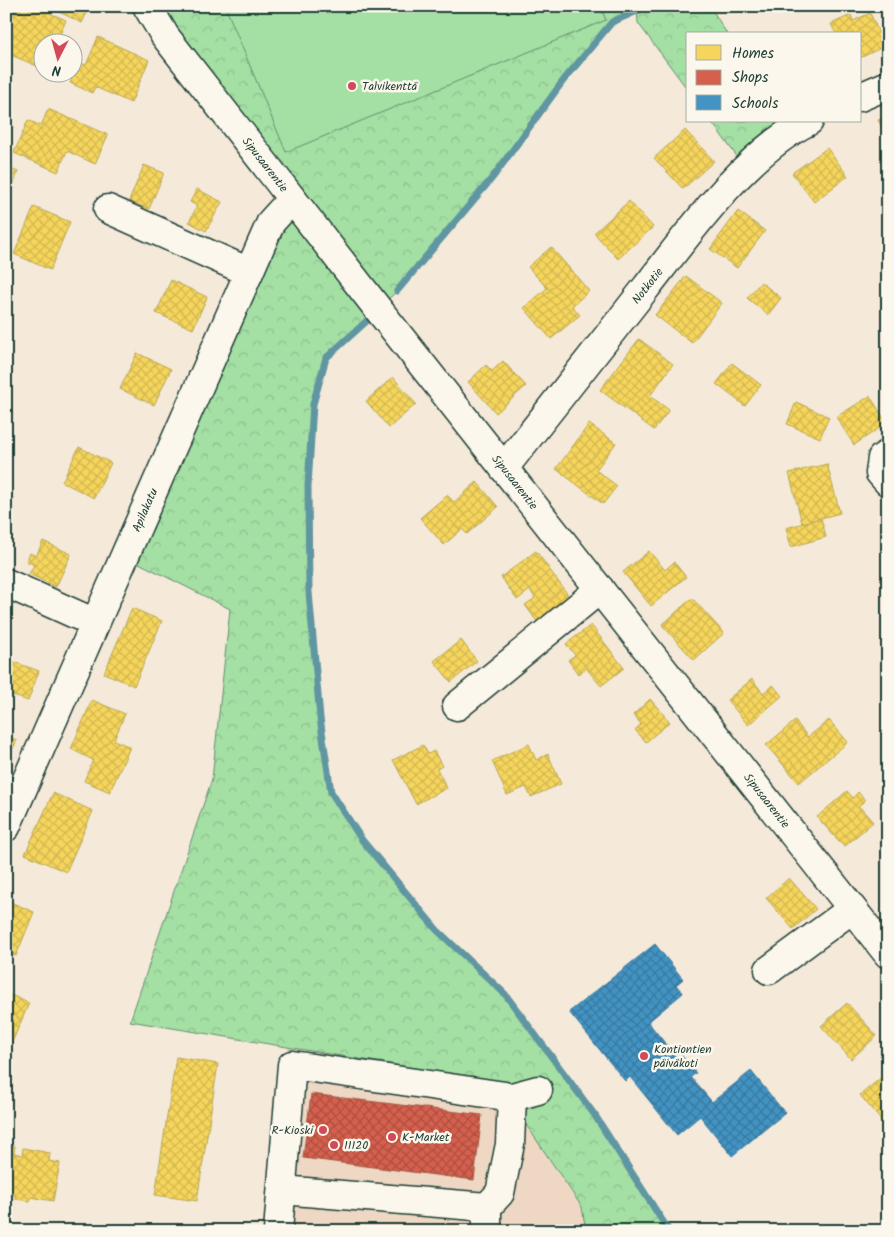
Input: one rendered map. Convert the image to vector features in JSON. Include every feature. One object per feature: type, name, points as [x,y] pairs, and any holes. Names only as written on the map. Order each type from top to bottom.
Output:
[{"type":"street","name":"Sipusaarentie","points":[[147,6],[165,36],[292,199],[888,954]]},
{"type":"street","points":[[862,96],[888,85]]},
{"type":"street","name":"Notkotie","points":[[504,468],[705,213],[746,169],[770,148],[807,122]]},
{"type":"street","name":"Apilakatu","points":[[6,827],[271,222],[292,199]]},
{"type":"street","points":[[108,209],[249,272]]},
{"type":"street","points":[[888,454],[882,458],[880,473],[888,482]]},
{"type":"street","points":[[6,583],[95,623]]},
{"type":"street","points":[[457,706],[600,589]]},
{"type":"street","points":[[769,970],[852,909]]},
{"type":"street","points":[[278,1231],[292,1065],[512,1097],[538,1090]]},
{"type":"street","points":[[282,1190],[487,1219],[500,1193],[510,1144],[512,1097]]},
{"type":"shaded area","points":[[288,1046],[500,1077],[582,1207],[584,1226],[509,1228],[490,1231],[262,1231],[266,1185]]},
{"type":"green space","points":[[147,6],[710,6],[726,32],[686,32],[686,87],[638,23],[637,11],[612,22],[563,81],[493,177],[397,291],[326,358],[313,404],[308,486],[309,592],[320,718],[331,792],[362,840],[437,930],[505,994],[594,1114],[669,1231],[509,1231],[509,1228],[585,1226],[582,1207],[525,1123],[512,1097],[492,1081],[130,1021],[212,779],[230,609],[125,556],[292,199]]},
{"type":"green space","name":"Talvikenttä","points":[[225,6],[600,6],[606,20],[286,152]]},
{"type":"green space","points":[[712,122],[782,122],[789,133],[746,169]]},
{"type":"building: Homes","points":[[17,6],[33,6],[66,20],[61,32],[32,32],[32,64],[6,53],[6,31]]},
{"type":"building: Homes","points":[[59,6],[90,6],[82,23],[57,11]]},
{"type":"building: Homes","points":[[870,13],[885,46],[862,57],[862,32],[835,32],[831,24],[851,15],[853,21]]},
{"type":"building: Homes","points":[[98,37],[149,60],[131,103],[95,87],[92,93],[70,83],[82,82],[82,63],[86,65]]},
{"type":"building: Homes","points":[[48,109],[108,135],[95,164],[67,151],[58,172],[14,153],[28,120],[41,126]]},
{"type":"building: Homes","points":[[888,116],[888,139],[878,120]]},
{"type":"building: Homes","points":[[685,130],[714,161],[683,189],[654,158]]},
{"type":"building: Homes","points":[[827,148],[848,176],[814,202],[792,173]]},
{"type":"building: Homes","points":[[144,165],[164,173],[149,209],[129,201]]},
{"type":"building: Homes","points":[[6,167],[18,172],[10,194],[6,193]]},
{"type":"building: Homes","points":[[197,189],[222,202],[206,231],[189,222],[197,206],[190,202]]},
{"type":"building: Homes","points":[[629,201],[653,227],[618,259],[594,233]]},
{"type":"building: Homes","points":[[34,207],[70,222],[50,270],[14,254]]},
{"type":"building: Homes","points":[[738,211],[765,231],[737,268],[710,249]]},
{"type":"building: Homes","points":[[551,247],[589,291],[572,306],[580,315],[551,339],[524,308],[547,288],[528,267]]},
{"type":"building: Homes","points":[[686,276],[722,303],[692,343],[655,315]]},
{"type":"building: Homes","points":[[171,280],[207,297],[193,329],[156,313]]},
{"type":"building: Homes","points":[[761,282],[781,298],[768,315],[747,298]]},
{"type":"building: Homes","points":[[639,339],[673,364],[650,396],[669,410],[654,430],[600,390]]},
{"type":"building: Homes","points":[[137,353],[171,369],[154,405],[120,389]]},
{"type":"building: Homes","points":[[503,361],[526,386],[496,413],[468,382],[486,365],[492,371]]},
{"type":"building: Homes","points":[[732,363],[761,385],[745,406],[716,384]]},
{"type":"building: Homes","points":[[393,377],[416,404],[389,428],[366,401]]},
{"type":"building: Homes","points":[[870,396],[887,423],[854,445],[836,417]]},
{"type":"building: Homes","points":[[796,402],[829,417],[820,438],[787,424]]},
{"type":"building: Homes","points":[[589,424],[616,443],[596,470],[617,486],[603,504],[556,469]]},
{"type":"building: Homes","points":[[79,447],[111,463],[94,498],[62,482]]},
{"type":"building: Homes","points":[[827,464],[840,513],[802,523],[789,473]]},
{"type":"building: Homes","points":[[477,482],[498,507],[467,534],[462,529],[444,545],[420,518],[447,495],[454,502]]},
{"type":"building: Homes","points":[[821,518],[826,537],[791,547],[786,528]]},
{"type":"building: Homes","points":[[43,541],[71,554],[56,587],[29,574],[34,565],[26,561],[30,553],[36,556]]},
{"type":"building: Homes","points":[[536,551],[571,599],[538,623],[525,605],[535,598],[530,590],[517,600],[501,577]]},
{"type":"building: Homes","points":[[649,551],[665,570],[674,562],[686,577],[651,606],[623,572]]},
{"type":"building: Homes","points":[[692,598],[724,633],[694,660],[662,625]]},
{"type":"building: Homes","points":[[132,608],[162,621],[134,686],[104,673]]},
{"type":"building: Homes","points":[[591,625],[624,668],[601,686],[586,668],[578,674],[568,660],[575,655],[566,644]]},
{"type":"building: Homes","points":[[461,640],[477,661],[451,682],[434,661]]},
{"type":"building: Homes","points":[[6,659],[39,671],[28,701],[6,693]]},
{"type":"building: Homes","points":[[752,679],[763,693],[773,685],[782,696],[748,725],[727,700]]},
{"type":"building: Homes","points":[[650,699],[670,722],[646,742],[635,730],[641,724],[633,715]]},
{"type":"building: Homes","points":[[92,700],[125,714],[114,740],[130,747],[110,792],[84,781],[93,760],[71,749]]},
{"type":"building: Homes","points":[[829,720],[848,742],[799,783],[766,745],[795,721],[808,737]]},
{"type":"building: Homes","points":[[6,736],[17,740],[6,764]]},
{"type":"building: Homes","points":[[529,744],[536,760],[548,754],[561,784],[531,797],[526,787],[507,795],[492,761]]},
{"type":"building: Homes","points":[[423,745],[428,754],[434,751],[442,766],[437,769],[447,788],[416,804],[393,760]]},
{"type":"building: Homes","points":[[847,791],[853,798],[858,792],[865,800],[859,806],[873,822],[844,847],[817,817]]},
{"type":"building: Homes","points":[[53,793],[93,811],[66,872],[25,854]]},
{"type":"building: Homes","points":[[789,878],[816,909],[793,929],[766,898]]},
{"type":"building: Homes","points":[[6,900],[34,912],[16,956],[6,952]]},
{"type":"building: Homes","points":[[6,993],[29,1003],[7,1054],[6,1053]]},
{"type":"building: Homes","points":[[847,1003],[877,1036],[851,1059],[821,1026]]},
{"type":"building: Homes","points":[[176,1057],[218,1064],[197,1201],[155,1195]]},
{"type":"building: Homes","points":[[888,1072],[888,1129],[860,1095]]},
{"type":"building: Homes","points":[[6,1145],[15,1146],[14,1153],[22,1155],[23,1148],[50,1153],[49,1161],[60,1163],[53,1201],[31,1197],[30,1201],[15,1199],[15,1195],[6,1193]]},
{"type":"building: Shops","name":"K-Market","points":[[311,1094],[482,1115],[474,1180],[303,1158]]},
{"type":"building: Schools","points":[[655,944],[683,979],[676,985],[683,993],[648,1022],[677,1058],[681,1055],[696,1073],[691,1077],[712,1102],[751,1071],[785,1113],[732,1156],[700,1116],[677,1135],[630,1077],[625,1081],[569,1012]]},
{"type":"waterway","points":[[397,291],[493,177],[563,81],[612,22],[637,11]]},
{"type":"waterway","points":[[369,319],[326,358],[313,404],[308,486],[309,592],[320,718],[331,792],[362,840],[437,930],[505,994],[594,1114],[669,1231]]},
{"type":"place","name":"Talvikenttä","points":[[352,86]]},
{"type":"place","name":"Kontiontien päiväkoti","points":[[644,1056]]},
{"type":"place","name":"R-Kioski","points":[[323,1130]]},
{"type":"place","name":"K-Market","points":[[392,1137]]},
{"type":"place","name":"11120","points":[[334,1145]]}]
